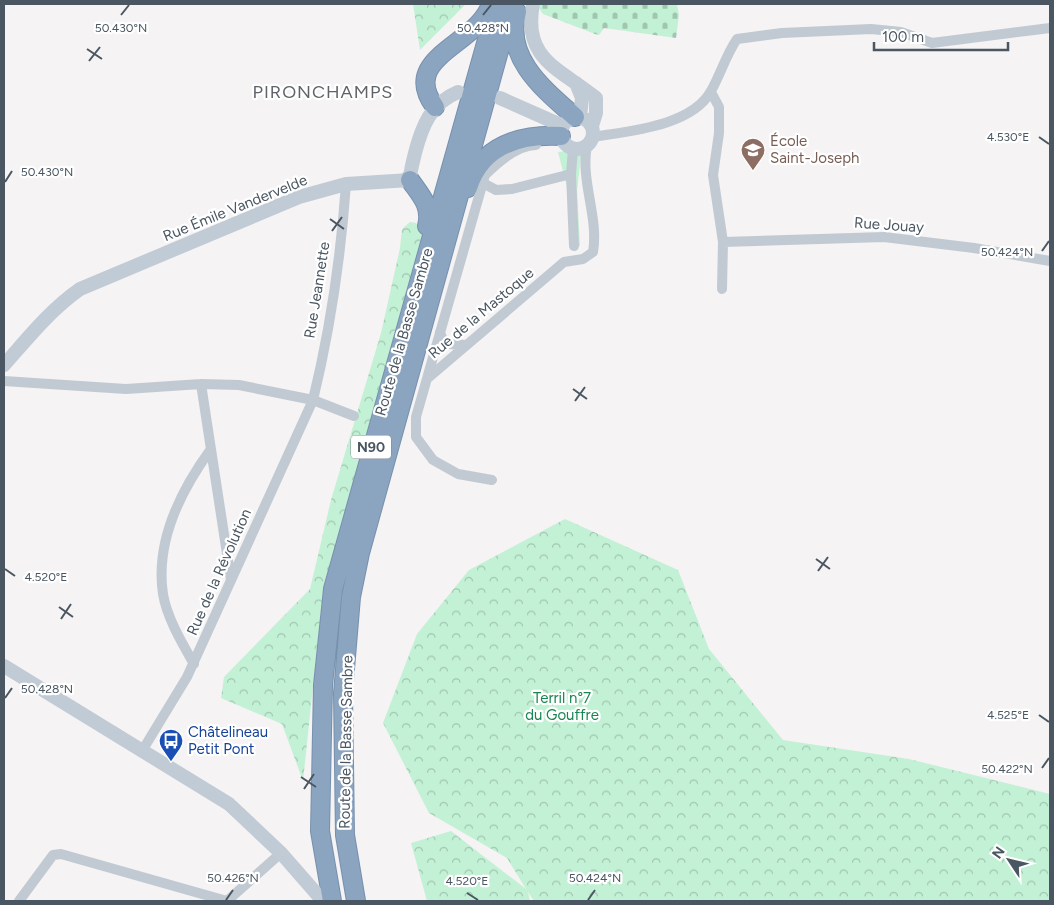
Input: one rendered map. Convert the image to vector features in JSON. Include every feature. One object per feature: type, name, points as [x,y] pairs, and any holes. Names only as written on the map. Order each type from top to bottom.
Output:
[{"type":"highway","points":[[436,108],[427,96],[424,79],[429,67],[472,31],[491,4]]},
{"type":"highway","name":"Route de la Basse Sambre","points":[[332,901],[320,831],[323,685],[333,589],[497,4]]},
{"type":"highway","name":"Route de la Basse Sambre","points":[[356,901],[345,835],[343,693],[351,597],[360,553],[512,4]]},
{"type":"highway","points":[[439,268],[448,253],[470,181],[484,161],[502,144],[519,138],[537,134],[569,132],[522,59],[516,36],[516,16],[520,4]]},
{"type":"highway","points":[[410,180],[428,204],[430,217],[410,292],[410,309]]},
{"type":"street","points":[[533,4],[531,25],[541,53],[551,67],[596,98],[596,113],[591,136],[578,150],[569,132]]},
{"type":"street","points":[[500,98],[569,132],[591,136],[617,134],[678,118],[699,106],[711,92],[726,54],[737,38],[782,33],[871,29],[901,32],[932,43],[1050,28]]},
{"type":"street","points":[[574,246],[569,132],[582,98],[575,83]]},
{"type":"street","points":[[410,180],[420,131],[427,118],[446,97],[458,92]]},
{"type":"street","points":[[711,92],[719,107],[719,133],[712,175],[723,242],[722,289]]},
{"type":"street","points":[[428,378],[485,175],[500,160],[529,145],[569,132]]},
{"type":"street","name":"Rue de la Mastoque","points":[[492,480],[458,474],[433,460],[416,437],[416,417],[428,378],[564,262],[583,259],[593,252],[596,236],[587,176],[591,136]]},
{"type":"street","points":[[483,183],[496,190],[512,189],[571,174]]},
{"type":"street","name":"Rue Émile Vandervelde","points":[[4,365],[62,301],[80,289],[299,197],[346,184],[410,180]]},
{"type":"street","name":"Rue Jeannette","points":[[313,400],[320,373],[335,278],[346,184]]},
{"type":"street","name":"Rue Jouay","points":[[723,242],[884,237],[974,248],[1050,261]]},
{"type":"street","points":[[440,332],[442,338],[448,344],[466,345]]},
{"type":"street","points":[[4,381],[126,389],[201,384],[239,385],[313,400],[354,416]]},
{"type":"street","points":[[201,384],[231,581]]},
{"type":"street","name":"Rue de la Révolution","points":[[142,751],[194,664],[313,400]]},
{"type":"street","points":[[194,664],[172,619],[163,594],[163,563],[173,514],[185,490],[211,448]]},
{"type":"street","points":[[4,666],[230,804],[281,853],[323,901]]},
{"type":"street","points":[[19,901],[52,855],[61,854],[227,901],[281,853]]},
{"type":"green space","points":[[413,4],[466,4],[420,50]]},
{"type":"green space","points":[[541,4],[677,4],[679,15],[676,38],[604,28],[599,35],[595,34],[543,14],[539,8]]},
{"type":"green space","points":[[582,149],[577,190],[580,246],[571,246],[568,191],[558,152]]},
{"type":"green space","points":[[410,222],[416,223],[422,234],[323,592],[303,781],[282,724],[221,698],[224,677],[310,589],[331,500],[381,333],[400,248],[402,229]]},
{"type":"green space","name":"Terril n°7 du Gouffre","points":[[565,519],[678,570],[709,649],[783,740],[909,759],[1050,794],[1050,901],[534,901],[528,892],[530,901],[427,901],[411,843],[451,831],[526,889],[507,858],[429,813],[383,723],[417,634],[469,570]]},
{"type":"place","name":"École Saint-Joseph","points":[[753,171]]},
{"type":"place","name":"Châtelineau Petit Pont","points":[[171,762]]},
{"type":"district","name":"PIRONCHAMPS","points":[[323,92]]}]
